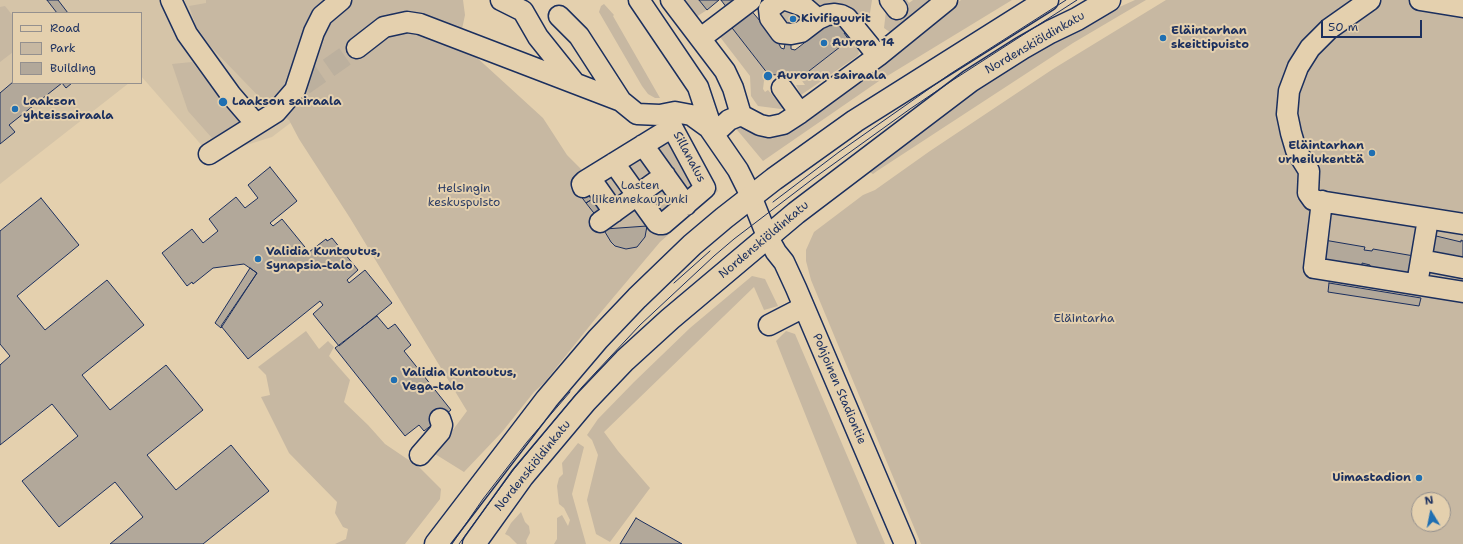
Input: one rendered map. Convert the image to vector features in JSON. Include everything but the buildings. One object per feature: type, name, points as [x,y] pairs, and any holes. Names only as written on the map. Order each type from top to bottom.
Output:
[{"type":"main road","points":[[436,544],[547,399],[598,340],[637,298],[671,265],[751,196],[855,121],[1047,0]]},
{"type":"main road","name":"Nordenskiöldinkatu","points":[[474,544],[522,477],[585,402],[625,360],[670,319],[767,236],[842,177],[970,81],[1022,48],[1109,0]]},
{"type":"street","points":[[172,0],[187,34],[231,95],[256,124]]},
{"type":"street","points":[[209,154],[276,112],[295,90],[314,32],[322,16],[341,0]]},
{"type":"street","points":[[501,0],[523,11],[538,38],[574,82]]},
{"type":"street","points":[[639,0],[698,87],[714,134]]},
{"type":"street","points":[[671,0],[725,72],[733,88],[741,115],[760,125],[769,127],[783,124],[800,113],[878,56],[946,0]]},
{"type":"street","points":[[700,38],[752,0]]},
{"type":"street","points":[[781,0],[768,9],[770,18],[781,34],[801,32],[827,15],[841,15],[847,18],[878,56]]},
{"type":"street","points":[[786,0],[803,6],[818,20]]},
{"type":"street","points":[[1370,0],[1329,29],[1310,48],[1298,68],[1289,91],[1287,114],[1296,150],[1309,171],[1308,193],[1313,200],[1463,224]]},
{"type":"street","points":[[1420,0],[1463,7]]},
{"type":"street","points":[[559,16],[579,36],[621,101]]},
{"type":"street","points":[[356,48],[384,27],[407,22],[420,24],[621,101],[638,114],[660,115],[675,112],[689,114],[714,134]]},
{"type":"street","points":[[782,88],[800,113]]},
{"type":"street","points":[[714,134],[729,120],[741,115]]},
{"type":"street","name":"Sillanalus","points":[[643,145],[672,127],[701,180]]},
{"type":"street","name":"Pohjoinen Stadiontie","points":[[714,134],[743,177],[767,236],[776,252],[784,262],[905,544]]},
{"type":"street","points":[[684,148],[665,176],[607,217],[586,182],[608,162],[643,145],[665,176],[686,205]]},
{"type":"street","points":[[608,162],[637,195],[657,223],[660,224],[663,224],[686,205],[701,180],[665,176]]},
{"type":"street","points":[[1322,201],[1314,268],[1463,292]]},
{"type":"street","points":[[1417,284],[1428,219]]},
{"type":"street","points":[[1421,260],[1463,268]]},
{"type":"street","points":[[769,325],[804,307]]},
{"type":"street","points":[[420,455],[440,432],[442,425],[440,419]]},
{"type":"shaded area","name":"Laakson sairaala","points":[[0,0],[220,0],[293,121],[272,137],[211,156],[142,77],[142,12],[12,12],[12,84],[128,84],[0,184]]},
{"type":"green space","name":"Helsingin keskuspuisto","points":[[206,0],[463,0],[465,15],[459,43],[462,44],[543,118],[567,155],[582,170],[660,123],[678,121],[718,191],[660,242],[544,383],[534,392],[502,432],[464,472],[435,454],[467,411],[350,218],[299,139],[289,120],[267,105],[211,47],[196,26],[189,6],[206,3]]},
{"type":"green space","points":[[681,0],[699,0],[707,10],[696,17]]},
{"type":"green space","points":[[803,0],[872,0],[870,13],[860,23]]},
{"type":"green space","points":[[889,0],[907,0],[909,3],[913,0],[939,0],[891,33],[884,28]]},
{"type":"green space","points":[[961,0],[1012,0],[879,81],[763,161],[733,125],[735,122],[758,133],[877,67]]},
{"type":"green space","points":[[1135,0],[1146,0],[1073,43],[873,174],[868,171],[978,85],[1084,23]]},
{"type":"green space","name":"Eläintarha","points":[[1166,0],[1463,0],[1463,544],[921,544],[811,280],[806,261],[806,250],[814,232],[863,195],[875,190],[930,151],[1053,69]]},
{"type":"green space","points":[[604,4],[614,15],[613,16],[660,98],[655,98],[648,94],[642,86],[599,12],[601,6]]},
{"type":"green space","points":[[5,6],[12,15],[12,53],[0,62],[0,7]]},
{"type":"green space","points":[[790,8],[805,19],[791,29],[780,18],[781,10]]},
{"type":"green space","points":[[729,24],[768,74],[764,81],[763,89],[765,92],[768,90],[783,108],[758,106],[751,96],[750,76],[717,33]]},
{"type":"green space","points":[[849,40],[854,46],[856,45],[859,54],[801,95],[796,85],[805,85],[800,78]]},
{"type":"green space","points":[[192,62],[239,122],[220,138],[212,138],[188,111],[172,64]]},
{"type":"green space","points":[[752,276],[765,279],[778,306],[764,310],[754,287],[604,432],[618,451],[650,488],[610,542],[596,534],[587,500],[598,455],[592,440],[587,435],[598,419],[690,328]]},
{"type":"green space","points":[[306,331],[319,349],[328,341],[334,347],[329,356],[350,380],[344,402],[385,444],[419,467],[441,489],[440,499],[405,544],[335,544],[346,539],[348,529],[343,527],[335,513],[337,502],[289,453],[261,397],[270,395],[266,375],[258,367]]},
{"type":"green space","points":[[786,331],[795,334],[885,544],[857,544],[776,341]]},
{"type":"green space","points":[[578,443],[584,447],[572,494],[586,544],[554,544],[557,539],[557,518],[562,515],[568,526],[570,520],[564,508],[559,504],[557,486],[559,478],[563,474],[562,463]]},
{"type":"green space","points":[[521,512],[525,522],[529,526],[530,533],[526,541],[527,544],[517,544],[505,534],[511,523]]},
{"type":"tunnel","points":[[304,85],[357,48]]},
{"type":"tram line","points":[[773,202],[839,152],[950,74],[1066,0]]},
{"type":"tram line","points":[[459,544],[514,469],[582,387],[640,325],[714,256],[814,178],[910,109],[1077,0]]},
{"type":"tram line","points":[[674,283],[710,251]]},
{"type":"tram line","points":[[452,544],[483,499],[527,442],[570,392]]},
{"type":"place","name":"Kivifiguurit","points":[[793,19]]},
{"type":"place","name":"Eläintarhan skeittipuisto","points":[[1163,38]]},
{"type":"place","name":"Aurora 14","points":[[824,43]]},
{"type":"place","name":"Auroran sairaala","points":[[768,76]]},
{"type":"place","name":"Laakson sairaala","points":[[223,102]]},
{"type":"place","name":"Laakson yhteissairaala","points":[[15,109]]},
{"type":"place","name":"Eläintarhan urheilukenttä","points":[[1372,153]]},
{"type":"place","name":"Validia Kuntoutus, Synapsia-talo","points":[[258,259]]},
{"type":"place","name":"Validia Kuntoutus, Vega-talo","points":[[394,380]]},
{"type":"place","name":"Uimastadion","points":[[1419,478]]},
{"type":"park label","name":"Lasten liikennekaupunki","points":[[640,193]]}]
